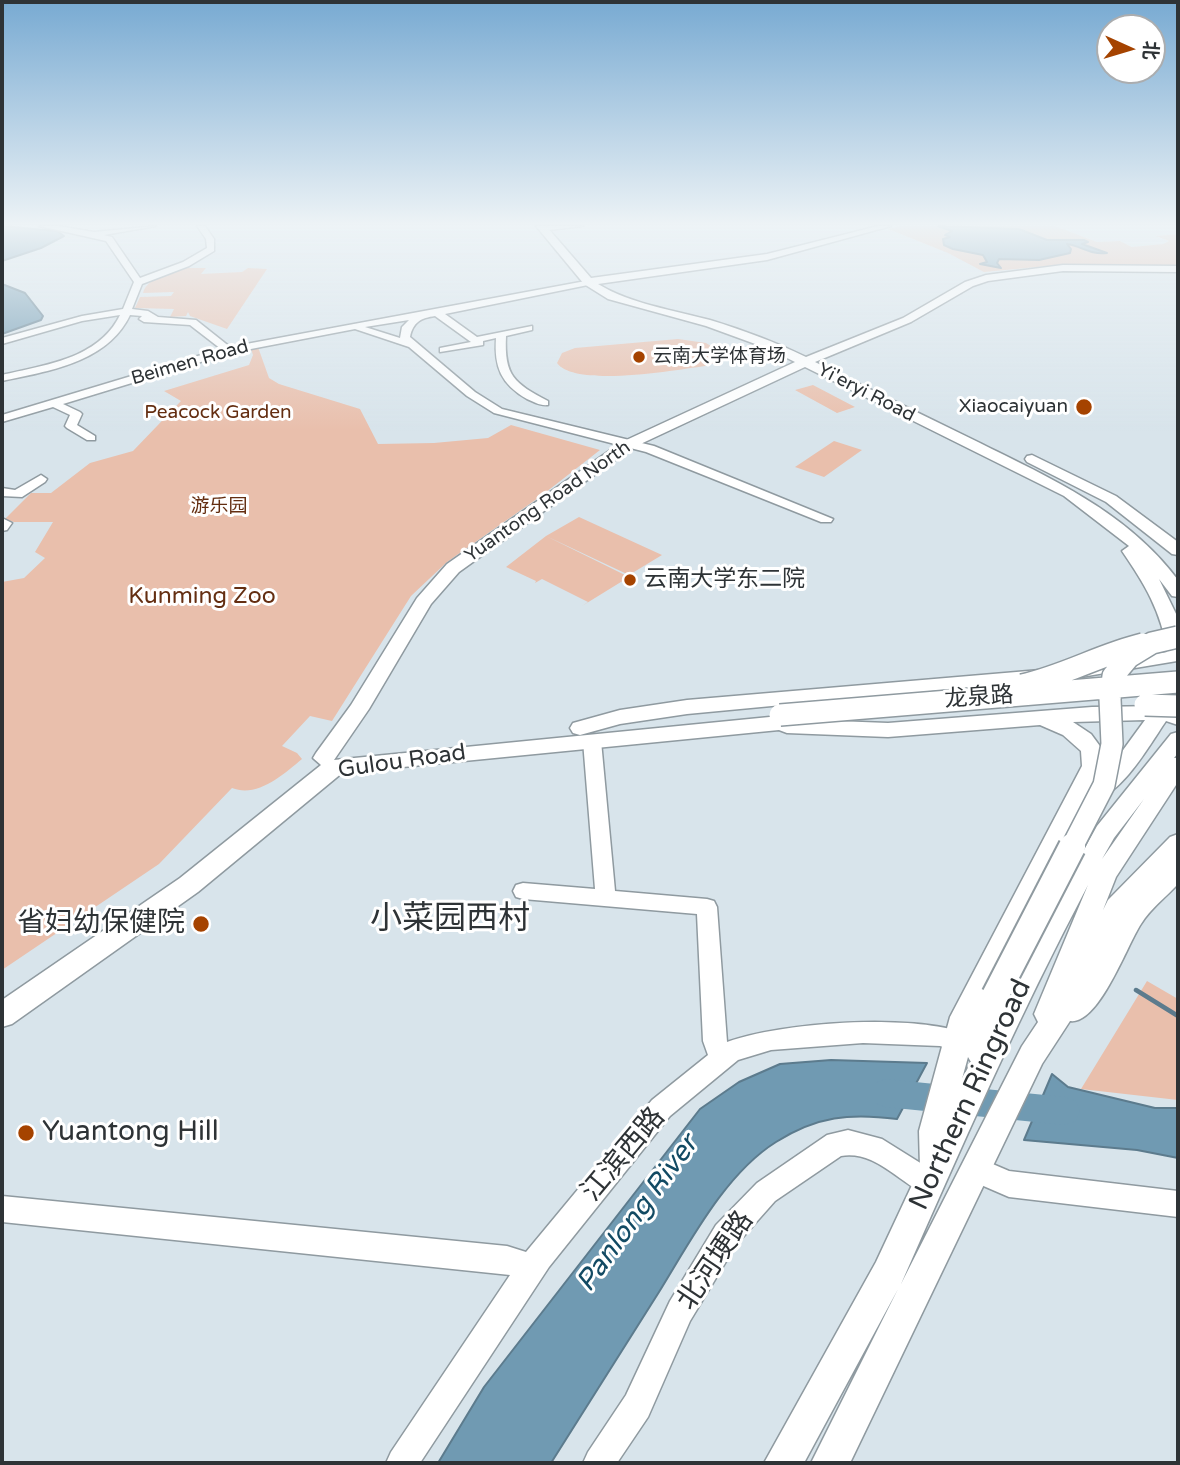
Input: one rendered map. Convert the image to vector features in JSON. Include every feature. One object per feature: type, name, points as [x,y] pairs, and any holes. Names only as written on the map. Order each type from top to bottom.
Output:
[{"type":"main road","name":"Yi'eryi Road","points":[[608,294],[612,298],[773,346],[978,438],[1105,507],[1137,530],[1178,573]]},
{"type":"main road","name":"Yuantong Road North","points":[[338,760],[350,722],[423,602],[453,568],[626,445],[809,360],[906,320],[951,294]]},
{"type":"main road","name":"Yi'eryi Road","points":[[809,360],[1039,478],[1100,513],[1131,537],[1158,564],[1178,592]]},
{"type":"main road","points":[[978,438],[1082,482],[1130,511],[1178,550]]},
{"type":"main road","points":[[993,456],[1101,525],[1139,561],[1166,611],[1176,650]]},
{"type":"main road","points":[[586,734],[706,713],[974,692],[1029,684],[1120,648],[1152,643],[1176,650]]},
{"type":"main road","points":[[973,1088],[995,996],[1104,785],[1112,744],[1110,699],[1113,676],[1129,657],[1152,643]]},
{"type":"main road","points":[[1171,713],[1150,696],[1155,671],[1176,650]]},
{"type":"main road","points":[[586,734],[620,717],[687,707],[973,684],[1096,669],[1176,650]]},
{"type":"main road","name":"龙泉路","points":[[780,715],[1178,682]]},
{"type":"main road","name":"龙泉路","points":[[840,720],[1178,689]]},
{"type":"main road","points":[[760,725],[840,720],[910,720],[1098,705],[1171,713]]},
{"type":"main road","points":[[760,725],[888,730],[1040,718],[1171,713]]},
{"type":"main road","points":[[1065,823],[1090,796],[1118,773],[1171,713]]},
{"type":"main road","name":"Gulou Road","points":[[2,1015],[189,885],[338,760],[385,760],[640,726],[780,715]]},
{"type":"main road","points":[[942,1136],[964,1017],[1089,777],[1094,752],[1084,737],[1074,730],[1040,718]]},
{"type":"main road","name":"Gulou Road","points":[[2,998],[180,878],[338,760],[586,734],[760,725]]},
{"type":"main road","name":"Northern Ringroad","points":[[783,1463],[888,1275],[932,1177],[942,1136],[973,1088],[1045,941],[1105,832],[1178,739]]},
{"type":"main road","name":"Northern Ringroad","points":[[830,1463],[1031,1055],[1105,874],[1178,765]]},
{"type":"main road","points":[[1031,1055],[1080,983],[1117,907],[1178,843]]},
{"type":"main road","points":[[1031,1055],[1094,988],[1133,915],[1178,869]]},
{"type":"street","points":[[2,379],[58,365],[100,348],[114,338],[134,294]]},
{"type":"street","name":"Beimen Road","points":[[2,419],[228,350],[527,294]]},
{"type":"street","points":[[436,313],[479,343],[444,350]]},
{"type":"street","points":[[419,316],[404,333],[410,344],[471,394],[498,411],[650,449],[826,519]]},
{"type":"street","points":[[2,341],[58,324],[125,318],[155,319],[193,322],[228,350]]},
{"type":"street","points":[[349,327],[410,344]]},
{"type":"street","points":[[475,340],[529,328]]},
{"type":"street","points":[[501,334],[499,359],[505,378],[513,387],[544,403]]},
{"type":"street","points":[[53,403],[76,414],[71,426],[91,438]]},
{"type":"street","points":[[2,492],[17,495],[41,479]]},
{"type":"street","points":[[586,734],[606,900]]},
{"type":"street","points":[[523,891],[606,900],[707,906],[715,1041],[721,1059]]},
{"type":"street","name":"江滨西路","points":[[402,1463],[532,1268],[661,1108],[731,1051],[771,1039],[863,1033],[940,1036],[957,1051]]},
{"type":"street","name":"北河埂路","points":[[599,1463],[638,1406],[680,1311],[726,1236],[766,1192],[836,1144],[850,1140],[866,1144],[932,1177]]},
{"type":"street","points":[[974,1169],[1009,1184],[1178,1204]]},
{"type":"street","points":[[2,1209],[507,1259],[532,1268]]},
{"type":"green space","points":[[250,294],[227,329],[190,316],[188,312],[186,316],[170,317],[174,309],[135,308],[140,297]]},
{"type":"green space","name":"云南大学体育场","points":[[678,339],[706,343],[719,351],[720,356],[714,363],[705,366],[604,376],[584,375],[567,370],[557,363],[562,353],[575,348]]},
{"type":"green space","name":"Kunming Zoo","points":[[258,347],[269,378],[279,384],[360,409],[378,444],[488,438],[511,425],[600,450],[541,496],[447,562],[411,596],[332,721],[310,716],[282,746],[297,753],[302,759],[278,778],[260,787],[251,790],[232,788],[159,864],[2,970],[2,582],[24,578],[45,558],[35,552],[53,522],[14,522],[5,519],[31,493],[51,493],[90,463],[133,451],[181,401],[164,391],[249,365],[253,355],[251,349]]},
{"type":"green space","points":[[813,385],[855,407],[837,413],[795,390]]},
{"type":"green space","points":[[834,441],[862,450],[824,477],[795,467]]},
{"type":"green space","points":[[579,517],[662,555],[629,575],[546,536]]},
{"type":"green space","points":[[546,536],[629,577],[582,606],[588,602],[542,579],[535,583],[536,581],[506,567]]},
{"type":"green space","points":[[1147,981],[1178,999],[1178,1100],[1081,1089]]},
{"type":"water","points":[[2,294],[26,294],[43,316],[41,320],[2,334]]},
{"type":"water","points":[[831,1060],[927,1063],[897,1119],[864,1116],[820,1122],[776,1142],[741,1172],[696,1231],[551,1463],[438,1463],[484,1387],[700,1109],[739,1082],[780,1064]]},
{"type":"water","points":[[1052,1074],[1068,1087],[1155,1108],[1178,1108],[1178,1158],[1137,1150],[1024,1140]]},
{"type":"waterway","points":[[1136,990],[1178,1016]]},
{"type":"waterway","name":"Panlong River","points":[[885,1093],[1065,1111]]},
{"type":"place","name":"云南大学体育场","points":[[639,357]]},
{"type":"place","name":"Xiaocaiyuan","points":[[1084,407]]},
{"type":"place","name":"云南大学东二院","points":[[630,580]]},
{"type":"place","name":"省妇幼保健院","points":[[201,924]]},
{"type":"place","name":"Yuantong Hill","points":[[26,1133]]},
{"type":"district","name":"小菜园西村","points":[[450,920]]},
{"type":"park label","name":"Peacock Garden","points":[[218,413]]},
{"type":"park label","name":"游乐园","points":[[219,507]]}]
